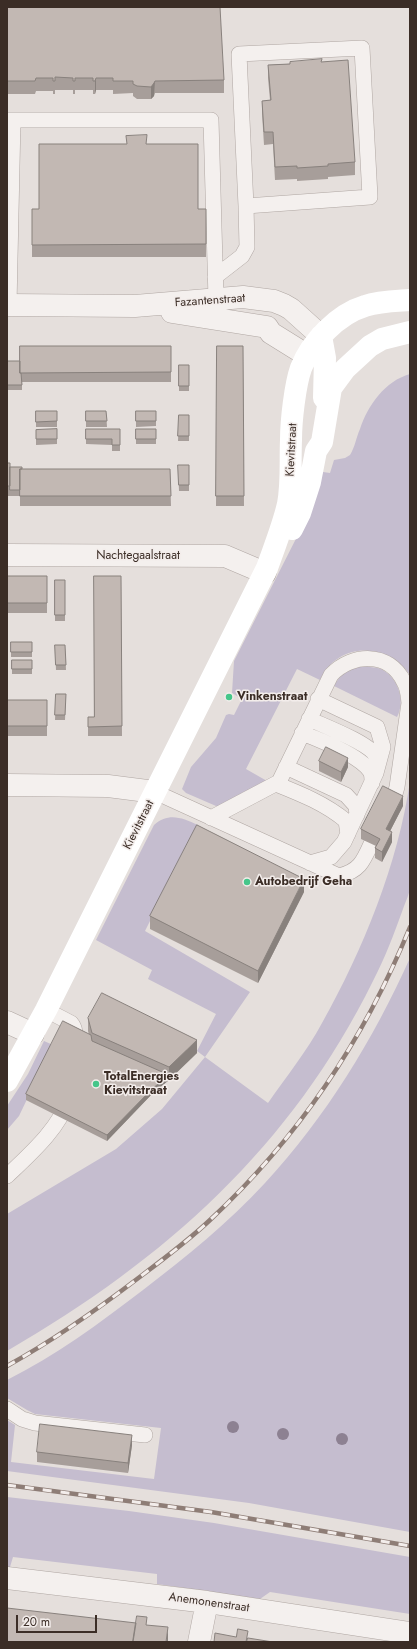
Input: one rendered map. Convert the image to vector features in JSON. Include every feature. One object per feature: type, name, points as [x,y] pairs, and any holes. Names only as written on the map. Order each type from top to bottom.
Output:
[{"type":"main road","name":"Kievitstraat","points":[[266,570],[288,505],[291,472],[291,439],[297,380],[302,367],[317,357],[321,336],[336,322],[350,312],[365,305],[410,300]]},
{"type":"main road","name":"Kievitstraat","points":[[7,1081],[46,1010],[266,570],[290,533],[300,513],[310,482],[316,451],[322,442],[331,388],[335,380],[370,346],[382,339],[410,332]]},
{"type":"main road","points":[[322,442],[317,357],[354,360]]},
{"type":"street","name":"Fazantenstraat","points":[[8,305],[135,306],[243,297],[274,301],[291,310],[321,336]]},
{"type":"street","name":"Fazantenstraat","points":[[135,306],[256,324],[267,327],[271,333],[317,357]]},
{"type":"street","name":"Nachtegaalstraat","points":[[7,556],[225,556],[266,570]]},
{"type":"street","points":[[7,785],[108,786],[155,792]]},
{"type":"street","points":[[7,1022],[33,1034]]},
{"type":"street","name":"Anemonenstraat","points":[[7,1578],[207,1602],[410,1633]]},
{"type":"street","points":[[199,1642],[207,1602]]},
{"type":"lane","points":[[216,277],[242,256],[247,247],[239,54],[362,48],[370,197],[246,206]]},
{"type":"lane","points":[[8,305],[10,120],[211,120],[216,300]]},
{"type":"lane","points":[[212,818],[279,782],[318,699],[331,675],[339,666],[361,658],[384,662],[399,673],[408,689],[409,703],[397,787],[393,801]]},
{"type":"lane","points":[[310,863],[331,857],[344,842],[372,783],[383,747],[377,727],[318,699]]},
{"type":"lane","points":[[309,719],[368,748],[376,756],[378,765]]},
{"type":"lane","points":[[302,733],[343,751],[361,762],[371,772],[372,783]]},
{"type":"lane","points":[[286,767],[346,796],[356,806],[357,815]]},
{"type":"lane","points":[[276,784],[318,802],[335,812],[346,821],[348,834]]},
{"type":"lane","points":[[155,792],[339,876],[350,873],[363,862],[371,844]]},
{"type":"lane","points":[[46,1010],[74,1026],[76,1063]]},
{"type":"lane","points":[[7,1176],[28,1156],[62,1117],[74,1081]]},
{"type":"lane","points":[[7,1409],[22,1419],[34,1423],[145,1435]]},
{"type":"shaded area","points":[[410,374],[410,675],[400,664],[389,656],[363,650],[338,658],[328,667],[320,680],[297,669],[246,769],[267,781],[223,809],[186,793],[182,789],[191,767],[216,738],[226,715],[234,715],[242,699],[232,693],[234,661],[307,517],[323,472],[330,473],[334,460],[345,458],[350,455],[363,420],[373,403],[385,388],[401,377]]},
{"type":"shaded area","points":[[362,666],[381,669],[396,683],[399,690],[401,704],[397,717],[334,686],[339,678],[345,673]]},
{"type":"shaded area","points":[[410,781],[410,888],[408,896],[389,946],[373,981],[340,1041],[304,1096],[263,1147],[219,1194],[171,1237],[120,1278],[65,1315],[7,1351],[7,1214],[116,1149],[162,1109],[205,1057],[268,1103],[316,1033],[337,995],[365,936],[388,875],[397,844]]},
{"type":"shaded area","points":[[170,817],[181,818],[198,825],[145,931],[250,992],[205,1057],[197,1051],[216,1014],[148,979],[152,970],[96,940],[154,825]]},
{"type":"shaded area","points":[[410,958],[410,1532],[249,1503],[7,1471],[7,1420],[15,1425],[11,1462],[154,1479],[161,1428],[35,1414],[7,1398],[7,1380],[25,1371],[110,1315],[175,1265],[251,1198],[287,1158],[328,1104],[364,1048],[396,989]]},
{"type":"shaded area","points":[[44,1041],[53,1045],[19,1116],[7,1130],[7,1106],[28,1074]]},
{"type":"shaded area","points":[[7,1497],[129,1511],[214,1523],[410,1557],[410,1614],[270,1592],[260,1599],[157,1584],[157,1574],[13,1557],[10,1567],[7,1567]]},
{"type":"building","points":[[7,7],[220,7],[224,80],[155,81],[151,87],[137,86],[133,84],[133,81],[113,81],[113,78],[96,78],[95,81],[93,81],[93,78],[75,78],[75,81],[73,81],[73,78],[55,77],[55,81],[53,81],[53,78],[36,78],[35,81],[7,81]]},
{"type":"building","points":[[322,59],[321,62],[348,60],[355,162],[328,164],[328,166],[297,168],[297,166],[275,167],[273,132],[264,132],[262,101],[271,100],[268,65],[290,64],[290,62]]},
{"type":"building","points":[[147,135],[146,144],[198,144],[198,209],[206,209],[206,244],[32,245],[32,209],[39,209],[39,144],[127,144],[126,136]]},
{"type":"building","points":[[20,346],[171,346],[171,372],[20,373]]},
{"type":"building","points":[[217,346],[243,346],[244,496],[216,496]]},
{"type":"building","points":[[7,361],[20,361],[22,385],[7,385]]},
{"type":"building","points":[[179,365],[189,365],[189,386],[179,386]]},
{"type":"building","points":[[36,411],[57,411],[57,421],[36,422]]},
{"type":"building","points":[[86,411],[106,411],[107,421],[86,421]]},
{"type":"building","points":[[136,411],[156,411],[156,421],[136,421]]},
{"type":"building","points":[[179,415],[189,415],[189,436],[178,436]]},
{"type":"building","points":[[57,429],[57,439],[36,439],[36,430]]},
{"type":"building","points":[[86,429],[120,429],[120,445],[112,445],[112,439],[86,439]]},
{"type":"building","points":[[136,429],[156,429],[156,439],[136,439]]},
{"type":"building","points":[[7,463],[10,463],[10,486],[7,486]]},
{"type":"building","points":[[178,465],[189,465],[189,485],[179,485]]},
{"type":"building","points":[[10,467],[22,467],[22,469],[20,469],[20,490],[10,490]]},
{"type":"building","points":[[20,469],[170,469],[171,496],[20,496]]},
{"type":"building","points":[[7,576],[47,576],[47,603],[7,603]]},
{"type":"building","points":[[94,576],[121,576],[122,726],[88,727],[88,717],[94,717]]},
{"type":"building","points":[[55,580],[65,580],[65,615],[55,615]]},
{"type":"building","points":[[11,642],[32,642],[32,652],[11,652]]},
{"type":"building","points":[[55,645],[65,645],[66,665],[56,665]]},
{"type":"building","points":[[12,660],[32,660],[32,669],[12,669]]},
{"type":"building","points":[[56,694],[66,694],[65,715],[55,715]]},
{"type":"building","points":[[7,700],[47,700],[47,726],[7,726]]},
{"type":"building","points":[[326,747],[348,758],[341,772],[319,761]]},
{"type":"building","points":[[383,786],[403,796],[386,829],[392,832],[382,852],[375,848],[380,839],[361,829]]},
{"type":"building","points":[[197,825],[304,879],[258,971],[150,916]]},
{"type":"building","points":[[102,993],[197,1040],[169,1067],[92,1033],[88,1018]]},
{"type":"building","points":[[63,1021],[91,1035],[92,1041],[169,1075],[152,1089],[107,1135],[26,1094]]},
{"type":"building","points":[[40,1424],[132,1435],[128,1463],[37,1452]]},
{"type":"building","points":[[7,1608],[136,1623],[133,1642],[7,1642]]},
{"type":"building","points":[[137,1616],[147,1617],[146,1625],[168,1627],[166,1642],[133,1642]]},
{"type":"building","points":[[238,1629],[248,1631],[246,1642],[214,1642],[215,1633],[236,1637]]},
{"type":"building","points":[[248,1638],[273,1642],[247,1642]]},
{"type":"railway","points":[[7,1366],[59,1335],[168,1256],[194,1235],[242,1188],[300,1121],[350,1047],[372,1008],[410,927]]},
{"type":"railway","points":[[7,1485],[211,1512],[410,1546]]},
{"type":"place","name":"Vinkenstraat","points":[[229,697]]},
{"type":"place","name":"Autobedrijf Geha","points":[[247,882]]},
{"type":"place","name":"TotalEnergies Kievitstraat","points":[[96,1084]]}]
